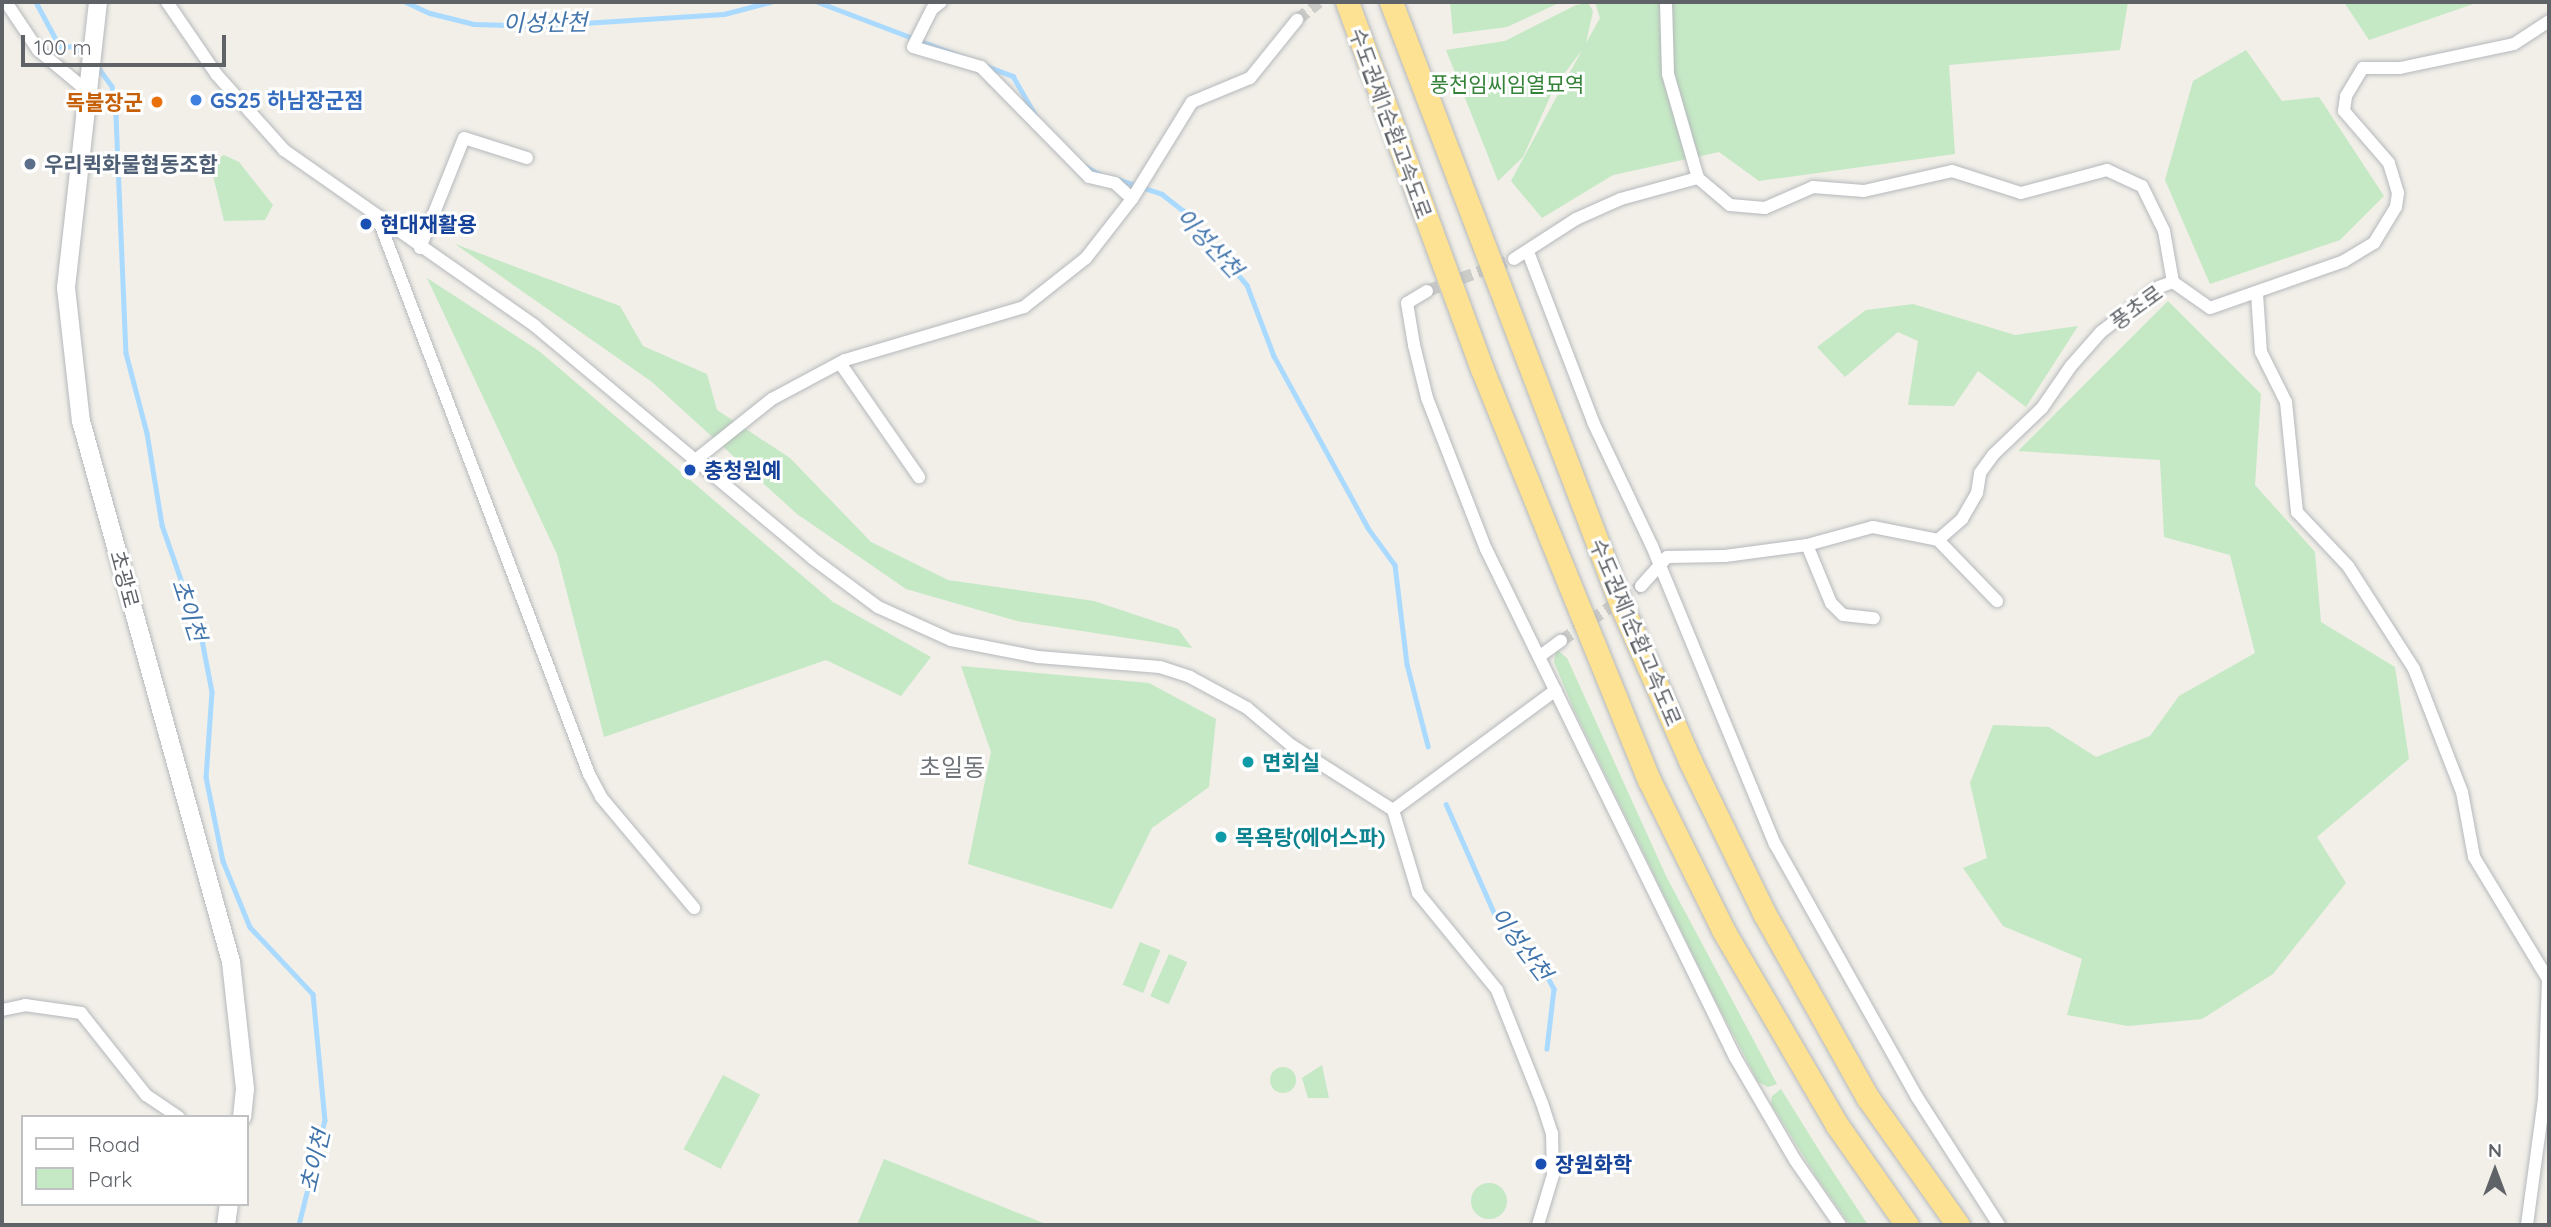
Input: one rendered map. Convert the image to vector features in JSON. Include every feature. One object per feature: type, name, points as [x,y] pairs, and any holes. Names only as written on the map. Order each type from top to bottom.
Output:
[{"type":"highway","name":"수도권제1순환고속도로","points":[[1347,2],[1482,369],[1649,780],[1723,930],[1837,1125],[1907,1225]]},
{"type":"highway","name":"수도권제1순환고속도로","points":[[1391,2],[1622,607],[1691,763],[1764,913],[1868,1098],[1958,1225]]},
{"type":"street","points":[[6,2],[38,50],[86,90]]},
{"type":"street","name":"초광로","points":[[99,2],[86,90],[66,288],[81,421],[231,962],[245,1089],[242,1115]]},
{"type":"street","name":"초광로","points":[[93,35],[113,2]]},
{"type":"street","points":[[941,2],[932,9],[913,47],[981,67],[1088,177],[1115,183],[1132,199]]},
{"type":"street","points":[[1666,2],[1668,74],[1698,178],[1731,205],[1765,208],[1813,187],[1864,191],[1952,172],[2021,193],[2107,170],[2142,186],[2164,231],[2173,282]]},
{"type":"street","points":[[167,3],[254,120],[318,178],[535,326],[698,458],[812,558],[878,607],[951,640],[1038,657],[1160,667],[1190,677],[1247,708],[1291,745],[1393,810],[1418,893],[1497,990],[1546,1113],[1552,1133],[1553,1175],[1538,1225]]},
{"type":"street","points":[[698,458],[772,398],[840,363],[1024,307],[1086,258],[1132,199],[1192,102],[1250,78],[1297,20]]},
{"type":"street","name":"풍초로","points":[[1938,540],[1962,519],[1977,493],[1980,473],[1993,455],[2042,408],[2101,332],[2159,287],[2173,282],[2210,308],[2257,294],[2361,254],[2374,243],[2396,207],[2396,177],[2389,163],[2344,111],[2346,96],[2363,68],[2400,68],[2514,44],[2549,21]]},
{"type":"street","points":[[419,248],[464,138],[527,158]]},
{"type":"street","points":[[1514,258],[1528,252],[1576,219],[1621,199],[1698,178]]},
{"type":"street","points":[[379,221],[589,774],[601,797],[694,908]]},
{"type":"street","points":[[1528,252],[1594,424],[1659,567],[1775,844],[1917,1097],[1999,1225]]},
{"type":"street","points":[[1427,290],[1407,303],[1407,313],[1427,398],[1486,549],[1556,690],[1645,881],[1735,1057],[1795,1160],[1840,1225]]},
{"type":"street","points":[[2257,294],[2261,352],[2286,402],[2297,512],[2348,566],[2414,669],[2462,792],[2474,857],[2548,979],[2543,1099],[2527,1225]]},
{"type":"street","points":[[840,363],[919,477]]},
{"type":"street","points":[[1641,586],[1667,557],[1725,556],[1807,545],[1873,527],[1938,540],[1997,601]]},
{"type":"street","points":[[1807,545],[1831,603],[1843,615],[1874,618]]},
{"type":"street","points":[[1539,656],[1561,641]]},
{"type":"street","points":[[1393,810],[1556,690]]},
{"type":"street","points":[[2,1010],[25,1005],[81,1013],[146,1095],[176,1115]]},
{"type":"street","points":[[226,1225],[229,1206]]},
{"type":"green space","points":[[1450,2],[1561,2],[1507,27],[1453,34]]},
{"type":"green space","name":"풍천임씨임열묘역","points":[[1595,2],[2128,2],[2120,50],[1949,65],[1955,154],[1759,181],[1719,152],[1613,175],[1542,218],[1511,181],[1582,50],[1555,86],[1523,157],[1498,181],[1446,50],[1505,41],[1576,5],[1588,3],[1593,11],[1586,43],[1600,18]]},
{"type":"green space","points":[[2344,2],[2479,2],[2369,40]]},
{"type":"green space","points":[[2246,50],[2282,101],[2319,97],[2384,196],[2340,240],[2210,284],[2165,180],[2193,81]]},
{"type":"green space","points":[[224,155],[239,162],[273,205],[265,220],[224,221],[210,163]]},
{"type":"green space","points":[[455,244],[620,306],[643,346],[707,374],[717,410],[790,458],[871,542],[948,580],[1094,601],[1178,629],[1192,648],[1017,621],[906,589],[797,514],[652,382]]},
{"type":"green space","points":[[427,278],[539,351],[833,602],[931,657],[901,696],[826,660],[604,737],[557,554]]},
{"type":"green space","points":[[2168,301],[2261,394],[2255,485],[2315,552],[2321,622],[2395,667],[2409,759],[2317,837],[2346,883],[2273,974],[2202,1019],[2128,1026],[2067,1015],[2082,959],[2003,926],[1963,868],[1987,858],[1970,783],[1993,725],[2049,727],[2096,757],[2150,736],[2179,696],[2255,653],[2230,555],[2164,537],[2160,460],[2018,451]]},
{"type":"green space","points":[[1913,304],[2015,335],[2078,326],[2026,407],[1978,371],[1954,406],[1908,405],[1918,341],[1898,332],[1845,377],[1817,347],[1866,310]]},
{"type":"green space","points":[[1556,649],[1567,658],[1667,878],[1777,1084],[1768,1087],[1758,1082],[1711,992],[1574,710],[1554,662]]},
{"type":"green space","points":[[961,666],[1149,683],[1216,719],[1209,787],[1152,828],[1112,909],[968,864],[991,752]]},
{"type":"green space","points":[[1140,942],[1160,950],[1143,993],[1123,985]]},
{"type":"green space","points":[[1169,954],[1187,962],[1169,1004],[1150,996]]},
{"type":"green space","points":[[1322,1065],[1329,1098],[1308,1098],[1302,1078]]},
{"type":"green space","points":[[1283,1067],[1292,1071],[1296,1080],[1292,1089],[1283,1093],[1274,1089],[1270,1080],[1274,1071]]},
{"type":"green space","points":[[723,1075],[760,1095],[721,1169],[684,1149]]},
{"type":"green space","points":[[1781,1089],[1868,1225],[1850,1225],[1817,1178],[1771,1104],[1772,1096]]},
{"type":"green space","points":[[884,1159],[1048,1225],[857,1225]]},
{"type":"green space","points":[[1489,1183],[1502,1188],[1507,1201],[1502,1214],[1489,1219],[1476,1214],[1471,1201],[1476,1188]]},
{"type":"waterway","name":"초이천","points":[[36,2],[60,47],[75,46],[86,55]]},
{"type":"waterway","name":"이성산천","points":[[406,2],[430,13],[474,24],[537,26],[724,14],[770,2]]},
{"type":"waterway","name":"이성산천","points":[[818,2],[1013,76],[1037,118]]},
{"type":"waterway","name":"초이천","points":[[95,63],[112,86],[116,116],[126,353],[147,433],[162,525],[202,640],[212,692],[206,777],[223,861],[250,927],[313,994],[325,1120],[299,1225]]},
{"type":"waterway","name":"이성산천","points":[[1085,166],[1102,176]]},
{"type":"waterway","name":"이성산천","points":[[1117,179],[1162,194],[1184,211],[1247,285],[1274,356],[1368,528],[1395,565],[1407,664],[1428,746]]},
{"type":"waterway","name":"이성산천","points":[[1446,804],[1496,917],[1542,967],[1554,989],[1547,1049]]},
{"type":"tunnel","points":[[1297,20],[1319,2]]},
{"type":"tunnel","points":[[1427,291],[1514,259]]},
{"type":"tunnel","points":[[1561,641],[1641,586]]},
{"type":"place","name":"GS25 하남장군점","points":[[196,100]]},
{"type":"place","name":"독불장군","points":[[157,102]]},
{"type":"place","name":"우리퀵화물협동조합","points":[[30,164]]},
{"type":"place","name":"현대재활용","points":[[366,224]]},
{"type":"place","name":"충청원예","points":[[690,470]]},
{"type":"place","name":"면회실","points":[[1248,762]]},
{"type":"place","name":"목욕탕(에어스파)","points":[[1221,837]]},
{"type":"place","name":"장원화학","points":[[1541,1164]]},
{"type":"district","name":"초일동","points":[[952,768]]}]
